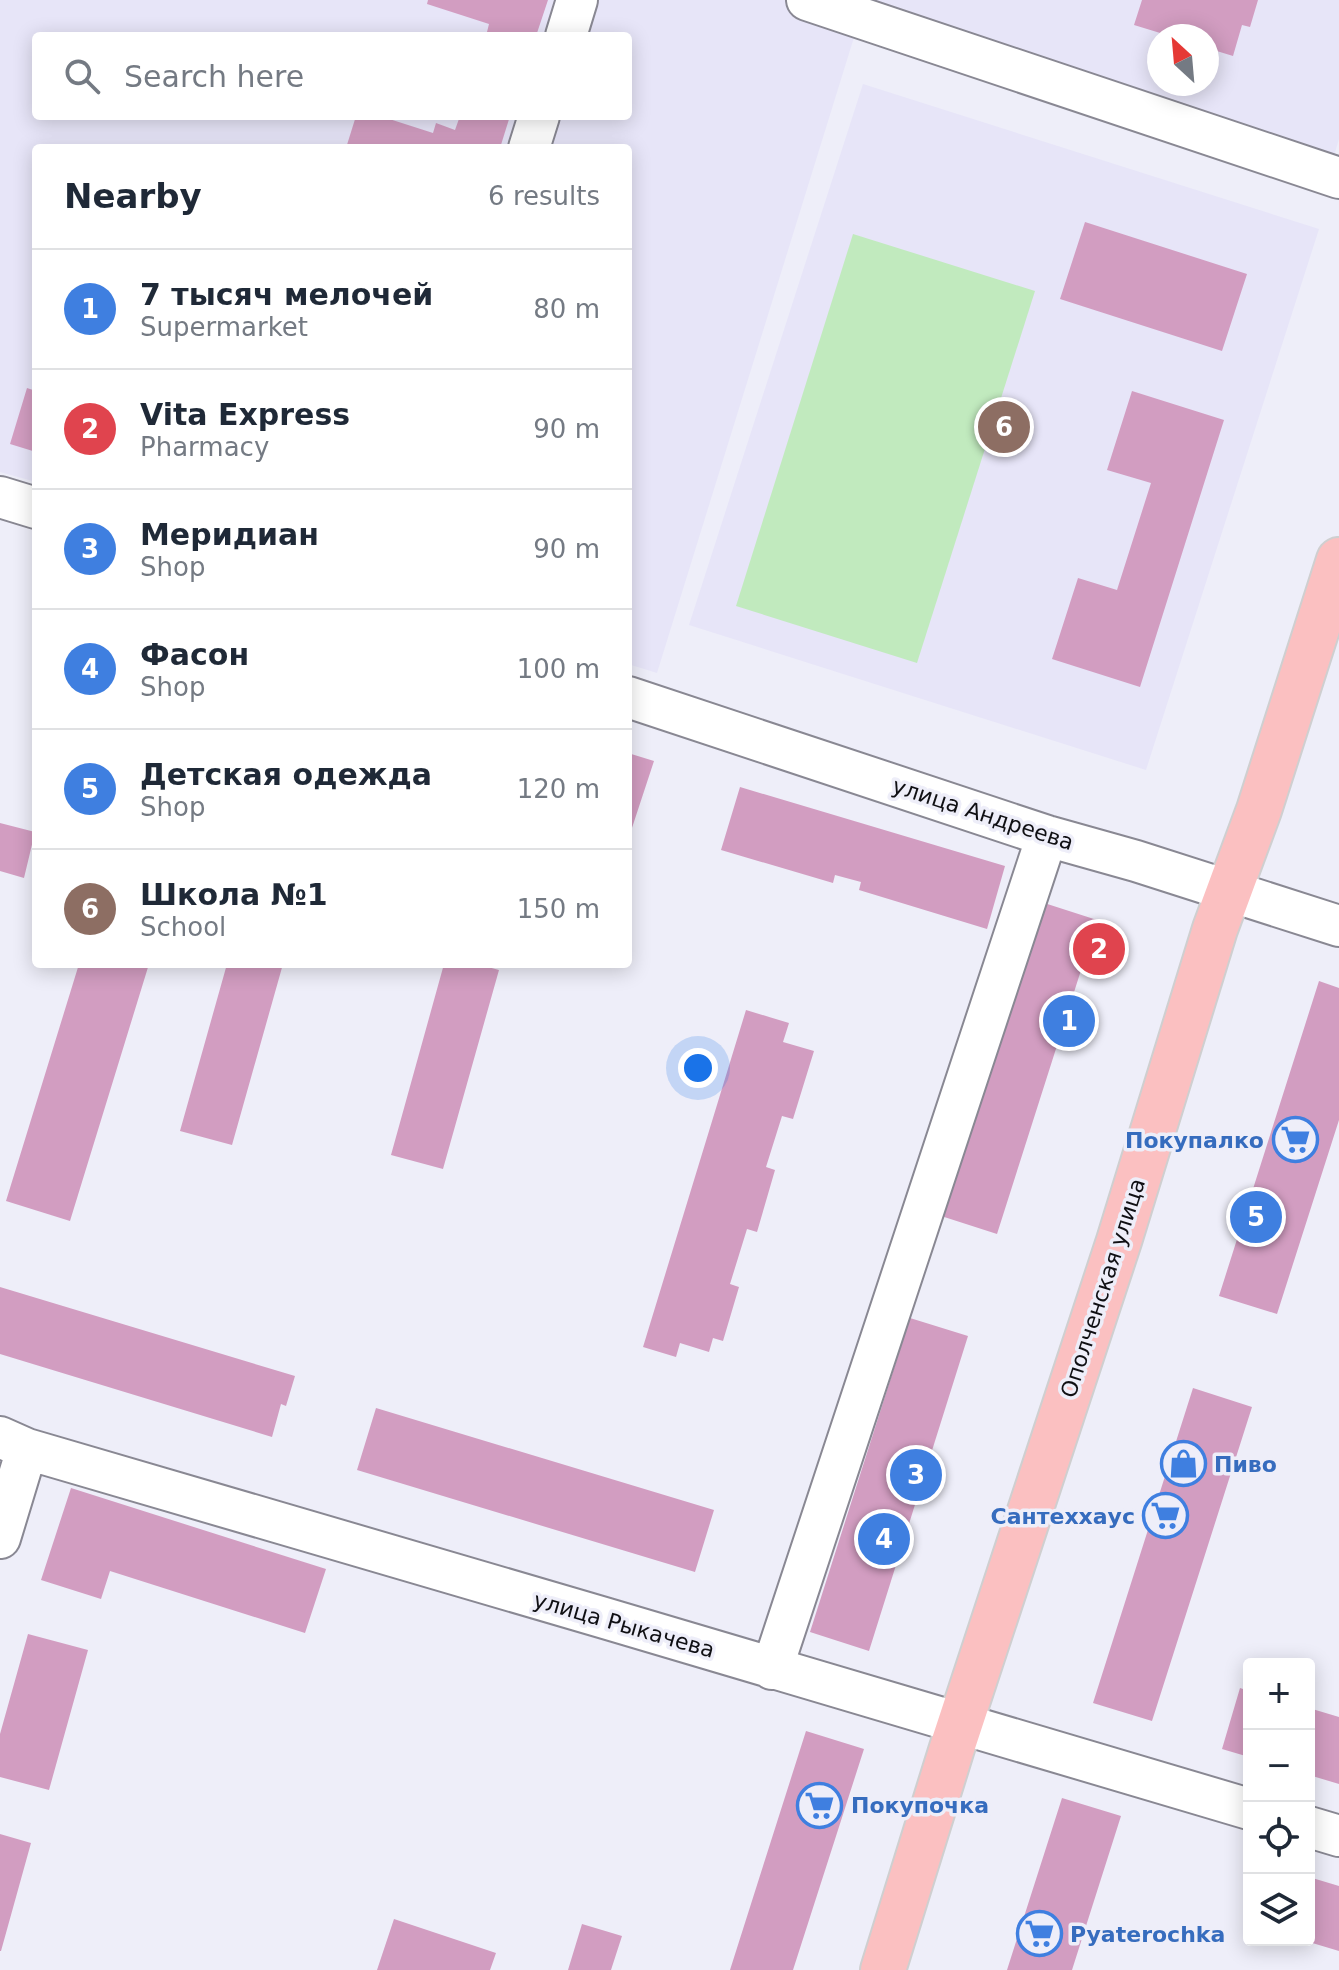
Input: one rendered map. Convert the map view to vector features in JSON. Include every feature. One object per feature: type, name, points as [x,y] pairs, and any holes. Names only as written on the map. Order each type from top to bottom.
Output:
[{"type":"highway","name":"Ополченская улица","points":[[883,1970],[1119,1241],[1228,891],[1259,810],[1339,560]]},
{"type":"street","points":[[567,32],[577,0]]},
{"type":"street","points":[[807,0],[1339,178]]},
{"type":"street","points":[[530,144],[538,120]]},
{"type":"street","points":[[0,497],[32,507]]},
{"type":"street","name":"улица Андреева","points":[[632,698],[1047,836],[1339,926]]},
{"type":"street","points":[[772,1669],[1047,836]]},
{"type":"street","points":[[0,1538],[14,1443]]},
{"type":"street","name":"улица Рыкачева","points":[[14,1443],[1243,1807]]},
{"type":"street","points":[[1315,1829],[1339,1836]]},
{"type":"shaded area","points":[[0,0],[1339,0],[1339,139],[1334,156],[860,18],[657,673],[632,665],[632,144],[32,144],[32,481],[0,472]]},
{"type":"shaded area","points":[[863,84],[1319,229],[1146,770],[689,625]]},
{"type":"green space","points":[[853,234],[1035,291],[917,663],[736,606]]},
{"type":"building","points":[[428,0],[548,0],[537,32],[487,32],[489,24],[427,4]]},
{"type":"building","points":[[1142,0],[1258,0],[1250,27],[1242,25],[1233,56],[1219,52],[1219,24],[1147,24],[1147,29],[1134,25]]},
{"type":"building","points":[[355,120],[392,120],[433,133],[436,123],[455,130],[459,120],[509,120],[501,144],[347,144]]},
{"type":"building","points":[[1085,222],[1247,274],[1222,351],[1060,299]]},
{"type":"building","points":[[27,388],[32,390],[32,451],[10,444]]},
{"type":"building","points":[[1132,391],[1224,420],[1140,687],[1052,659],[1078,578],[1117,590],[1151,483],[1107,470]]},
{"type":"building","points":[[632,754],[654,761],[632,828]]},
{"type":"building","points":[[740,787],[1005,866],[987,929],[859,890],[861,882],[835,875],[833,883],[721,850]]},
{"type":"building","points":[[0,823],[32,831],[24,878],[0,871]]},
{"type":"building","points":[[1038,901],[1097,920],[997,1234],[938,1215]]},
{"type":"building","points":[[78,968],[148,968],[70,1221],[6,1201]]},
{"type":"building","points":[[226,968],[282,968],[232,1145],[180,1131]]},
{"type":"building","points":[[443,968],[499,970],[443,1169],[391,1155]]},
{"type":"building","points":[[1319,981],[1339,988],[1339,1120],[1277,1314],[1219,1296]]},
{"type":"building","points":[[746,1010],[789,1023],[783,1042],[814,1051],[793,1119],[782,1116],[766,1167],[775,1170],[757,1232],[747,1229],[730,1284],[739,1287],[723,1341],[713,1338],[709,1352],[680,1343],[676,1357],[643,1347]]},
{"type":"building","points":[[0,1287],[295,1376],[286,1406],[281,1404],[272,1437],[0,1354]]},
{"type":"building","points":[[910,1318],[968,1336],[869,1651],[810,1632]]},
{"type":"building","points":[[1193,1388],[1252,1407],[1152,1721],[1093,1703]]},
{"type":"building","points":[[376,1408],[714,1510],[695,1572],[357,1470]]},
{"type":"building","points":[[71,1488],[326,1569],[305,1633],[110,1571],[101,1599],[41,1580]]},
{"type":"building","points":[[28,1634],[88,1650],[49,1790],[0,1777],[0,1734]]},
{"type":"building","points":[[1240,1688],[1243,1689],[1243,1755],[1222,1749]]},
{"type":"building","points":[[1315,1710],[1339,1717],[1339,1784],[1315,1777]]},
{"type":"building","points":[[806,1731],[864,1749],[793,1970],[730,1970]]},
{"type":"building","points":[[1062,1798],[1121,1816],[1072,1970],[1007,1970]]},
{"type":"building","points":[[0,1834],[31,1843],[1,1951],[0,1951]]},
{"type":"building","points":[[1315,1879],[1339,1886],[1339,1951],[1315,1944]]},
{"type":"building","points":[[394,1919],[496,1953],[490,1970],[377,1970]]},
{"type":"building","points":[[582,1924],[622,1936],[611,1970],[568,1970]]},
{"type":"place","name":"Школа №1","points":[[1004,427]]},
{"type":"place","name":"Vita Express","points":[[1099,949]]},
{"type":"place","name":"7 тысяч мелочей","points":[[1069,1021]]},
{"type":"place","name":"Покупалко","points":[[1295,1140]]},
{"type":"place","name":"Детская одежда","points":[[1256,1217]]},
{"type":"place","name":"Пиво","points":[[1183,1464]]},
{"type":"place","name":"Меридиан","points":[[916,1475]]},
{"type":"place","name":"Сантеххаус","points":[[1166,1516]]},
{"type":"place","name":"Фасон","points":[[884,1539]]},
{"type":"place","name":"Покупочка","points":[[820,1805]]},
{"type":"place","name":"Pyaterochka","points":[[1039,1934]]}]
